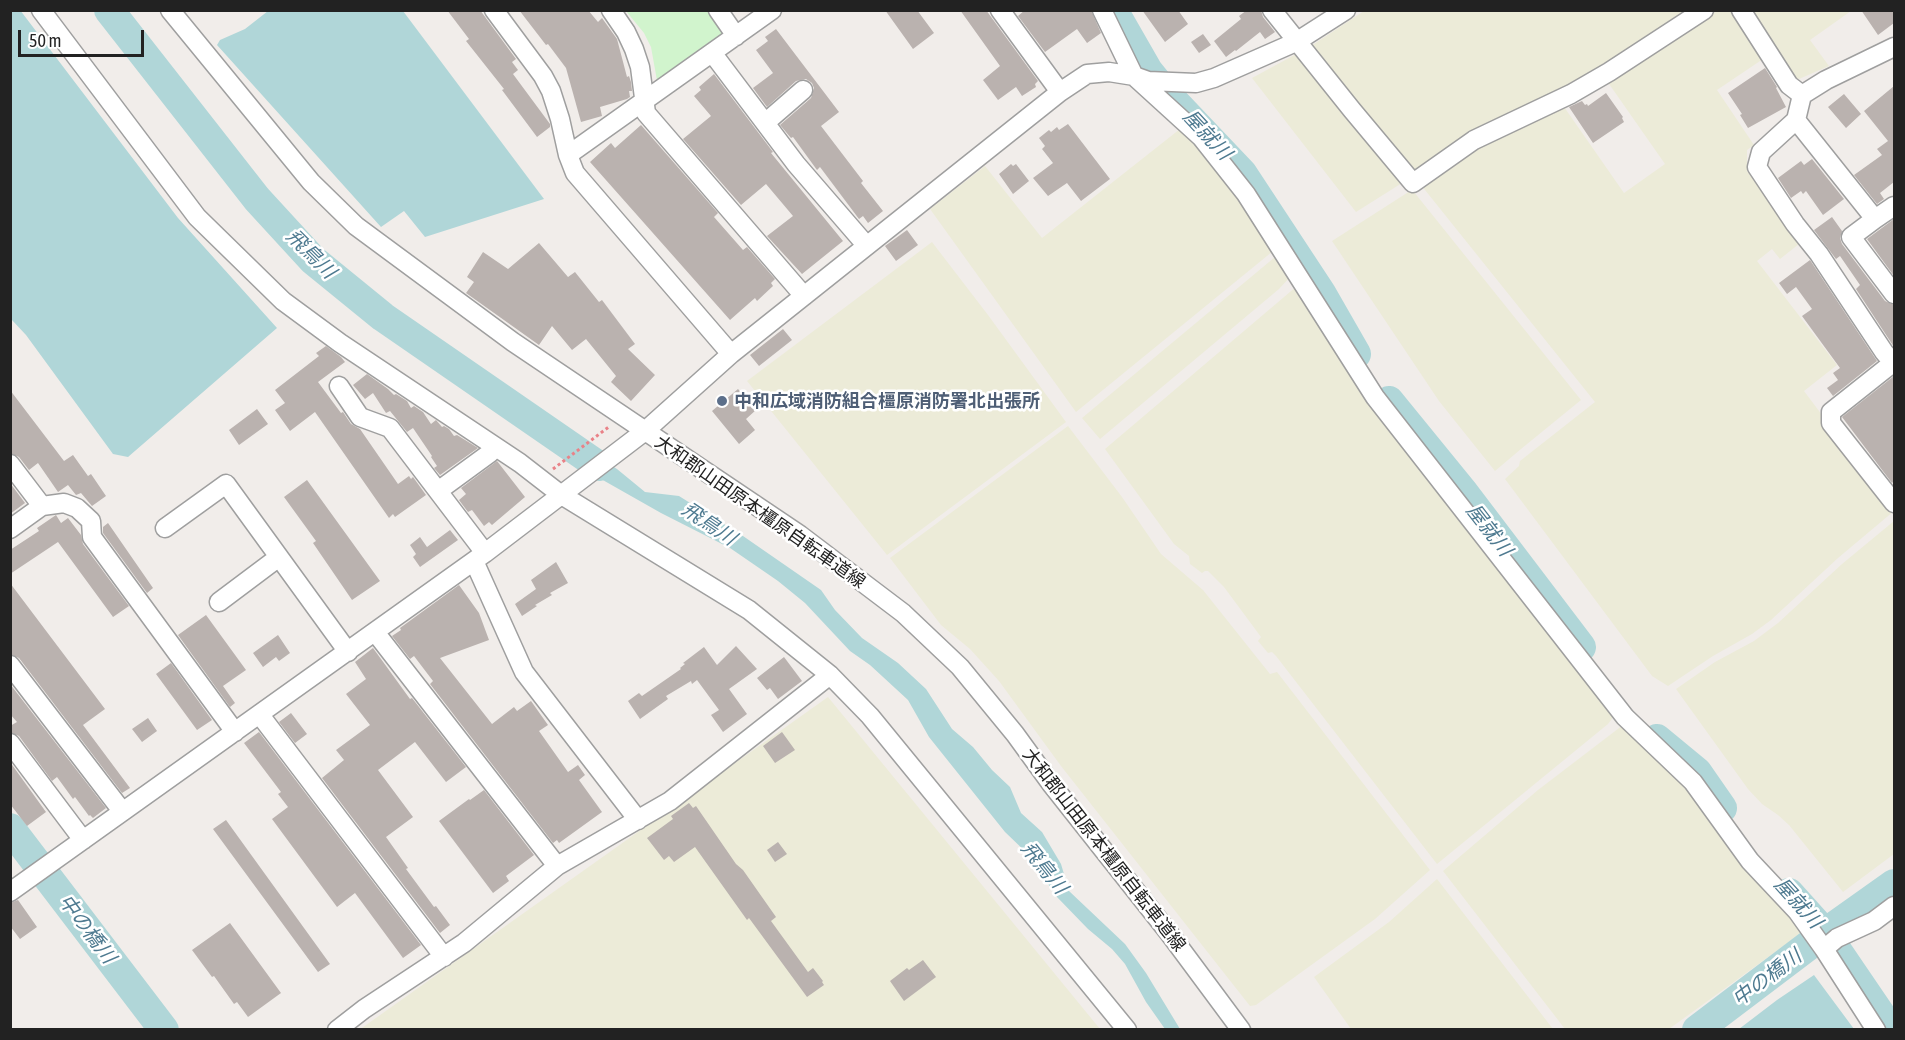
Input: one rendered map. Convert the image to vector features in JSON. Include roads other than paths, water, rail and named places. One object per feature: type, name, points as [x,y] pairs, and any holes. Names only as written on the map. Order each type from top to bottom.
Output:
[{"type":"street","points":[[41,10],[197,216],[283,301],[340,343],[520,463],[749,610],[830,675],[870,716],[1127,1029]]},
{"type":"street","points":[[170,10],[311,182],[356,226],[641,434],[731,354],[866,245],[1060,92],[1087,74],[1109,72],[1148,80],[1196,83],[1205,81],[1296,42],[1346,10]]},
{"type":"street","points":[[494,10],[543,76],[551,91],[575,173],[731,354]]},
{"type":"street","points":[[611,10],[634,49],[640,67],[646,113],[804,296]]},
{"type":"street","points":[[718,10],[736,36]]},
{"type":"street","points":[[568,154],[713,54],[772,10]]},
{"type":"street","points":[[1000,10],[1060,92]]},
{"type":"street","points":[[1102,10],[1148,80],[1201,137],[1246,194],[1375,397],[1625,717],[1693,782],[1750,861],[1830,944],[1876,1029]]},
{"type":"street","points":[[1272,10],[1413,183],[1474,140],[1610,72],[1704,10]]},
{"type":"street","points":[[1740,10],[1789,85],[1802,95]]},
{"type":"street","points":[[1894,47],[1826,80],[1802,95],[1796,120],[1761,152],[1757,167],[1795,224],[1819,254],[1884,352],[1894,363],[1831,412],[1831,423],[1894,503]]},
{"type":"street","points":[[713,54],[796,164],[866,245]]},
{"type":"street","points":[[765,123],[803,90]]},
{"type":"street","points":[[1796,120],[1875,219]]},
{"type":"street","points":[[1894,206],[1851,237],[1894,294]]},
{"type":"street","points":[[339,386],[360,417],[390,428],[438,491],[479,557],[524,672],[638,820]]},
{"type":"street","name":"大和郡山田原本橿原自転車道線","points":[[10,892],[479,557],[641,434],[800,535],[903,613],[960,667],[1015,734],[1241,1029]]},
{"type":"street","points":[[438,491],[490,453]]},
{"type":"street","points":[[10,464],[42,506]]},
{"type":"street","points":[[165,528],[226,484],[348,652]]},
{"type":"street","points":[[10,529],[42,506],[64,503],[77,508],[91,521],[92,537],[235,732]]},
{"type":"street","points":[[219,602],[279,557]]},
{"type":"street","points":[[375,632],[557,866]]},
{"type":"street","points":[[10,665],[122,811]]},
{"type":"street","points":[[337,1029],[464,943],[557,866],[670,801],[830,675]]},
{"type":"street","points":[[260,715],[444,957]]},
{"type":"street","points":[[10,743],[82,840]]},
{"type":"street","points":[[1830,944],[1874,921],[1894,906]]},
{"type":"water","points":[[20,10],[178,218],[277,328],[128,457],[113,454],[26,335],[11,319],[10,11]]},
{"type":"water","points":[[268,11],[403,11],[544,199],[425,237],[404,211],[381,227],[217,45],[220,40],[245,29]]},
{"type":"water","points":[[564,432],[576,443],[617,469],[645,492],[679,496],[743,536],[821,590],[835,610],[862,638],[898,663],[926,689],[952,729],[973,747],[1010,787],[1021,813],[1042,832],[1061,864],[1069,891],[1125,944],[1146,973],[1180,1029],[1165,1029],[1146,1002],[1125,964],[1056,896],[1030,856],[1005,832],[929,737],[908,700],[870,665],[850,651],[805,603],[778,581],[730,548],[601,479],[567,453]]},
{"type":"water","points":[[1814,975],[1854,1029],[1739,1029],[1777,1000]]},
{"type":"waterway","name":"飛鳥川","points":[[109,10],[257,199],[313,260],[383,317],[599,466]]},
{"type":"waterway","name":"屋就川","points":[[1113,10],[1148,71],[1242,173],[1321,293],[1356,354]]},
{"type":"waterway","name":"屋就川","points":[[1389,401],[1464,493],[1581,647]]},
{"type":"waterway","name":"屋就川","points":[[1657,739],[1697,772],[1722,808]]},
{"type":"waterway","name":"中の橋川","points":[[10,828],[164,1030]]},
{"type":"waterway","name":"中の橋川","points":[[1697,1030],[1894,884]]},
{"type":"waterway","name":"屋就川","points":[[1789,893],[1825,933],[1891,1030]]},
{"type":"place","name":"中和広域消防組合橿原消防署北出張所","points":[[722,401]]}]
